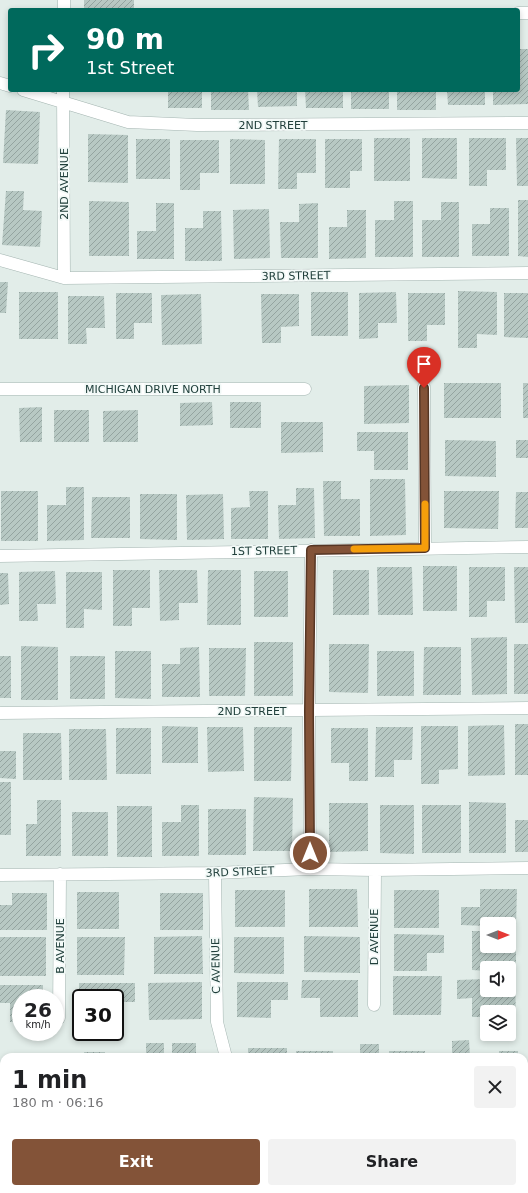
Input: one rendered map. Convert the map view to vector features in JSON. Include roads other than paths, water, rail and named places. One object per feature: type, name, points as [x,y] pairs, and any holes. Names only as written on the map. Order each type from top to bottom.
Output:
[{"type":"street","name":"2ND STREET","points":[[29,92],[128,122],[197,125],[528,123]]},
{"type":"street","name":"2ND AVENUE","points":[[63,92],[64,278]]},
{"type":"street","name":"3RD STREET","points":[[0,260],[64,278],[528,274]]},
{"type":"street","points":[[424,388],[425,548]]},
{"type":"street","name":"MICHIGAN DRIVE NORTH","points":[[0,390],[305,389]]},
{"type":"street","name":"1ST STREET","points":[[0,556],[528,547]]},
{"type":"street","points":[[310,869],[309,711],[311,550]]},
{"type":"street","name":"2ND STREET","points":[[0,713],[528,708]]},
{"type":"street","name":"3RD STREET","points":[[0,875],[215,873],[310,869],[375,870],[528,868]]},
{"type":"street","name":"D AVENUE","points":[[374,1005],[375,870]]},
{"type":"street","name":"C AVENUE","points":[[215,873],[217,1022],[225,1053]]},
{"type":"street","name":"B AVENUE","points":[[60,874],[60,989]]}]
